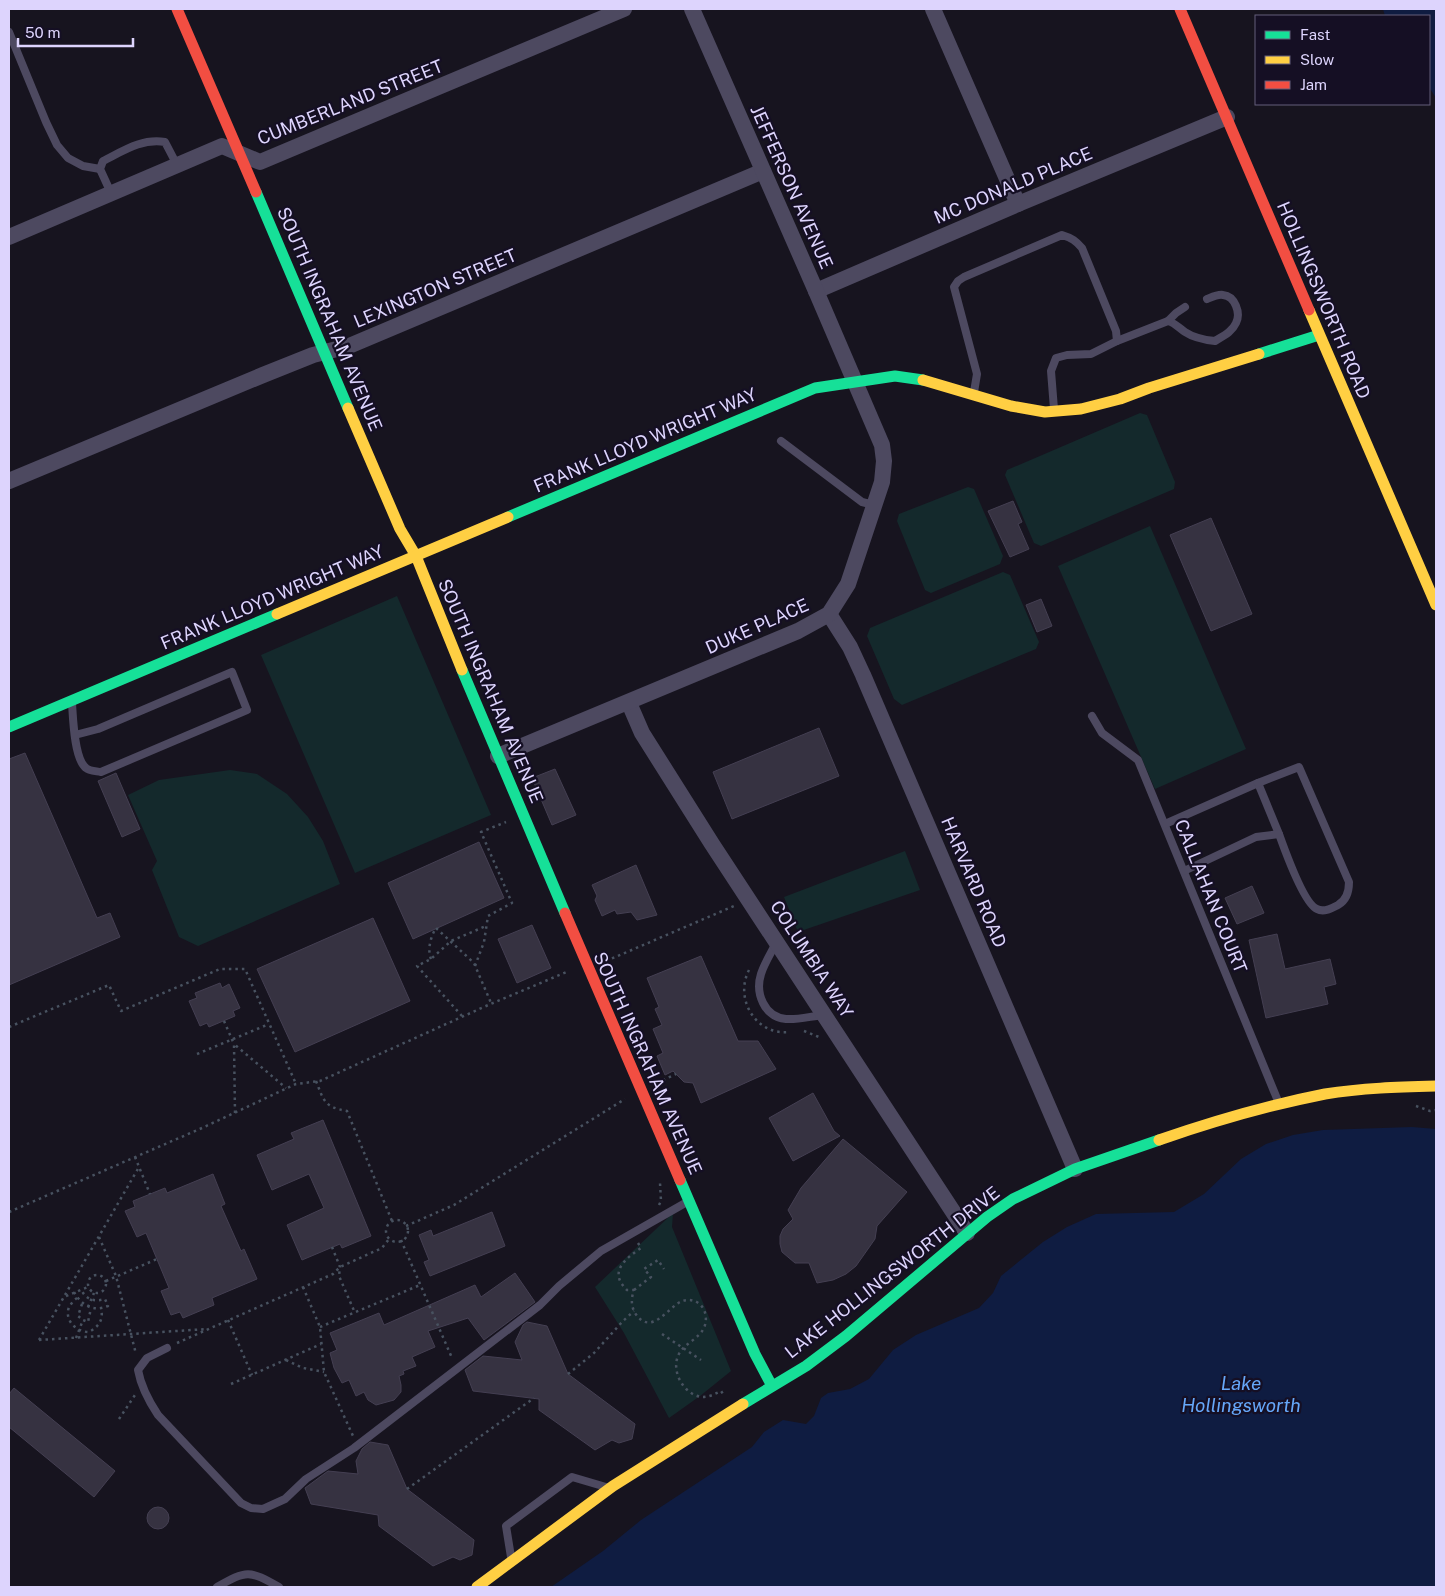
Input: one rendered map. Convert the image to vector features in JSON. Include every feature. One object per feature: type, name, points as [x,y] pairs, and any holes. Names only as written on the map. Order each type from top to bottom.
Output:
[{"type":"street","name":"SOUTH INGRAHAM AVENUE","points":[[177,9],[400,529],[416,556],[498,756],[755,1354],[772,1386]]},
{"type":"street","name":"CUMBERLAND STREET","points":[[9,237],[222,146],[260,162],[624,9]]},
{"type":"street","name":"JEFFERSON AVENUE","points":[[692,9],[855,382]]},
{"type":"street","points":[[934,9],[1018,204]]},
{"type":"street","name":"HOLLINGSWORTH ROAD","points":[[1180,9],[1436,605]]},
{"type":"street","name":"MC DONALD PLACE","points":[[816,291],[1227,117]]},
{"type":"street","name":"LEXINGTON STREET","points":[[9,481],[313,355],[349,346],[763,171]]},
{"type":"street","name":"FRANK LLOYD WRIGHT WAY","points":[[9,727],[815,388],[894,376],[927,380],[1011,406],[1046,412],[1081,408],[1120,399],[1149,388],[1319,335]]},
{"type":"street","name":"DUKE PLACE","points":[[498,756],[798,631],[829,614],[848,584],[882,482],[884,461],[882,445],[855,382]]},
{"type":"street","name":"HARVARD ROAD","points":[[829,614],[850,647],[863,675],[1075,1170]]},
{"type":"street","name":"COLUMBIA WAY","points":[[629,703],[642,733],[967,1233]]},
{"type":"street","name":"LAKE HOLLINGSWORTH DRIVE","points":[[477,1587],[610,1488],[806,1366],[846,1336],[967,1233],[1013,1198],[1075,1170],[1215,1121],[1279,1104],[1327,1094],[1383,1088],[1436,1086]]},
{"type":"lane","points":[[9,32],[57,145],[68,158],[83,166],[100,168]]},
{"type":"lane","points":[[111,193],[100,168],[103,161],[142,142],[154,140],[165,142],[177,165]]},
{"type":"lane","points":[[973,394],[977,374],[973,353],[954,287],[964,277],[1062,235],[1077,242],[1082,248],[1116,331],[1117,341]]},
{"type":"lane","points":[[1168,321],[1173,322],[1186,333],[1201,339],[1216,341],[1232,329],[1237,320],[1238,313],[1230,297],[1223,295],[1207,299]]},
{"type":"lane","points":[[1054,411],[1050,371],[1056,358],[1067,355],[1091,354],[1117,341],[1168,321],[1186,307]]},
{"type":"lane","points":[[781,441],[862,502],[874,505]]},
{"type":"lane","points":[[72,701],[75,734],[80,762],[87,769],[101,772],[247,710],[232,672],[98,728],[75,734]]},
{"type":"lane","name":"CALLAHAN COURT","points":[[1092,716],[1102,733],[1138,760],[1279,1104]]},
{"type":"lane","points":[[1165,824],[1299,766],[1349,882],[1349,891],[1342,903],[1327,910],[1316,910],[1309,902],[1291,867],[1258,784]]},
{"type":"lane","points":[[1184,871],[1256,837],[1279,834]]},
{"type":"lane","points":[[777,942],[761,975],[759,993],[764,1006],[772,1015],[786,1019],[824,1015]]},
{"type":"lane","points":[[166,1348],[147,1358],[138,1370],[141,1385],[158,1415],[241,1503],[250,1508],[263,1510],[285,1499],[306,1479],[358,1445],[457,1370],[540,1305],[559,1286],[601,1251],[689,1201]]},
{"type":"lane","points":[[512,1561],[506,1526],[572,1477],[610,1488]]},
{"type":"lane","points":[[217,1587],[242,1574],[255,1574],[280,1587]]},
{"type":"path","points":[[475,966],[484,942],[488,916],[512,903],[481,832],[511,820]]},
{"type":"path","points":[[600,964],[734,906]]},
{"type":"path","points":[[462,1016],[417,966],[431,958],[451,941],[486,926]]},
{"type":"path","points":[[431,958],[432,935],[436,928],[475,966],[492,1003]]},
{"type":"path","points":[[9,1027],[109,984],[120,1011],[220,968],[245,969],[296,1084]]},
{"type":"path","points":[[9,1212],[286,1088],[296,1084],[316,1081],[574,969]]},
{"type":"path","points":[[224,1020],[234,1044],[235,1112]]},
{"type":"path","points":[[197,1054],[269,1024]]},
{"type":"path","points":[[234,1044],[286,1088]]},
{"type":"path","points":[[653,1085],[676,1074]]},
{"type":"path","points":[[316,1081],[328,1106],[347,1111],[392,1221]]},
{"type":"path","points":[[406,1226],[454,1204],[628,1097]]},
{"type":"path","points":[[1413,1105],[1430,1111],[1436,1110]]},
{"type":"path","points":[[134,1157],[150,1194]]},
{"type":"path","points":[[139,1167],[39,1340],[210,1329]]},
{"type":"path","points":[[657,1208],[660,1201],[660,1179]]},
{"type":"path","points":[[392,1221],[400,1221],[406,1226],[407,1234],[401,1240],[393,1241],[387,1235],[386,1227],[392,1221]]},
{"type":"path","points":[[632,1234],[641,1248],[624,1262],[620,1267],[618,1276],[620,1282],[627,1290],[634,1290]]},
{"type":"path","points":[[99,1237],[116,1276],[140,1368]]},
{"type":"path","points":[[166,1348],[333,1274],[340,1267],[382,1248],[389,1238]]},
{"type":"path","points":[[401,1240],[457,1370]]},
{"type":"path","points":[[332,1247],[340,1267],[339,1276],[355,1313]]},
{"type":"path","points":[[106,1281],[157,1259]]},
{"type":"path","points":[[664,1268],[658,1260],[644,1269],[651,1277],[634,1290],[631,1301],[634,1311],[644,1321],[649,1322],[663,1318],[674,1306],[681,1302],[691,1300],[704,1307],[706,1317],[704,1329],[688,1342],[678,1355],[677,1374],[692,1394],[700,1396],[712,1395],[721,1391],[724,1396]]},
{"type":"path","points":[[88,1286],[89,1281],[94,1276],[101,1276],[106,1281]]},
{"type":"path","points":[[94,1293],[97,1294],[104,1291],[106,1281]]},
{"type":"path","points":[[320,1327],[420,1285]]},
{"type":"path","points":[[64,1296],[88,1286]]},
{"type":"path","points":[[88,1286],[94,1293]]},
{"type":"path","points":[[303,1287],[320,1327],[324,1372],[358,1445]]},
{"type":"path","points":[[74,1292],[82,1304],[101,1309],[108,1306],[105,1299],[100,1301],[85,1297],[81,1289]]},
{"type":"path","points":[[82,1304],[78,1316],[88,1322],[91,1300],[94,1293]]},
{"type":"path","points":[[77,1298],[70,1306],[68,1314],[72,1325],[79,1330],[88,1332],[97,1326],[102,1317],[101,1309]]},
{"type":"path","points":[[568,1374],[594,1353],[634,1311]]},
{"type":"path","points":[[76,1338],[83,1320]]},
{"type":"path","points":[[228,1320],[252,1375]]},
{"type":"path","points":[[662,1334],[682,1349],[702,1360]]},
{"type":"path","points":[[231,1384],[321,1344]]},
{"type":"path","points":[[286,1360],[303,1368],[324,1372]]},
{"type":"path","points":[[119,1419],[141,1385]]},
{"type":"path","points":[[407,1489],[534,1398]]},
{"type":"green space","points":[[1140,413],[1147,415],[1175,482],[1174,489],[1041,546],[1034,543],[1005,475],[1007,470]]},
{"type":"green space","points":[[968,487],[974,489],[1003,556],[1000,564],[931,593],[925,590],[897,521],[899,514]]},
{"type":"green space","points":[[1150,526],[1246,749],[1155,789],[1058,566]]},
{"type":"green space","points":[[1003,572],[1010,575],[1039,642],[1036,649],[902,705],[894,699],[867,636],[870,628]]},
{"type":"green space","points":[[397,596],[491,815],[355,873],[261,655]]},
{"type":"green space","points":[[230,770],[257,774],[287,794],[308,817],[323,841],[340,884],[198,946],[179,937],[152,870],[157,861],[128,795],[159,780]]},
{"type":"green space","points":[[905,851],[920,890],[798,932],[784,897]]},
{"type":"green space","points":[[673,1213],[672,1227],[731,1371],[669,1418],[624,1333],[595,1287]]},
{"type":"water","points":[[1383,9],[1436,9],[1436,98],[1430,89],[1430,15],[1385,15]]},
{"type":"water","name":"Lake Hollingsworth","points":[[1412,1127],[1436,1129],[1436,1587],[551,1587],[603,1551],[641,1520],[752,1447],[764,1432],[783,1420],[806,1424],[814,1416],[821,1398],[828,1393],[850,1389],[869,1379],[893,1350],[916,1335],[979,1308],[993,1293],[1001,1276],[1043,1242],[1067,1227],[1096,1214],[1174,1212],[1204,1194],[1241,1159],[1266,1144],[1293,1135],[1323,1130]]},
{"type":"building","points":[[1013,501],[1022,522],[1018,524],[1029,549],[1010,557],[988,511]]},
{"type":"building","points":[[1211,518],[1252,614],[1211,631],[1170,535]]},
{"type":"building","points":[[1041,599],[1052,626],[1037,632],[1026,605]]},
{"type":"building","points":[[819,728],[839,776],[732,819],[713,772]]},
{"type":"building","points":[[25,753],[97,918],[110,913],[120,937],[9,985],[9,759]]},
{"type":"building","points":[[555,769],[576,815],[552,825],[532,778]]},
{"type":"building","points":[[116,773],[140,829],[122,837],[98,781]]},
{"type":"building","points":[[479,842],[504,898],[413,939],[388,883]]},
{"type":"building","points":[[636,865],[657,915],[637,920],[631,912],[617,914],[615,910],[602,916],[595,900],[597,896],[592,885]]},
{"type":"building","points":[[1252,886],[1264,913],[1237,924],[1225,898]]},
{"type":"building","points":[[373,918],[410,1001],[295,1052],[257,969]]},
{"type":"building","points":[[532,925],[551,968],[517,983],[498,939]]},
{"type":"building","points":[[1277,934],[1285,969],[1330,959],[1336,984],[1324,987],[1328,1004],[1266,1018],[1249,940]]},
{"type":"building","points":[[701,956],[738,1041],[758,1041],[776,1069],[701,1103],[693,1083],[684,1082],[673,1071],[665,1075],[657,1056],[663,1053],[653,1029],[662,1025],[655,1009],[659,1007],[647,978]]},
{"type":"building","points":[[220,983],[222,988],[229,984],[240,1008],[233,1011],[235,1016],[209,1027],[207,1023],[200,1026],[189,1001],[197,998],[195,993]]},
{"type":"building","points":[[813,1093],[834,1131],[840,1136],[793,1161],[769,1118]]},
{"type":"building","points":[[323,1120],[371,1236],[342,1248],[340,1244],[302,1260],[287,1225],[324,1208],[309,1174],[272,1190],[257,1155],[294,1139],[291,1133]]},
{"type":"building","points":[[843,1139],[907,1192],[877,1226],[875,1239],[856,1266],[846,1274],[833,1280],[817,1283],[809,1263],[795,1263],[782,1252],[780,1236],[783,1229],[793,1219],[788,1210],[801,1188]]},
{"type":"building","points":[[213,1174],[225,1204],[221,1206],[241,1251],[244,1249],[257,1279],[212,1298],[214,1305],[183,1318],[180,1312],[171,1315],[161,1291],[169,1288],[146,1233],[137,1237],[125,1211],[135,1207],[133,1201],[165,1188],[167,1193]]},
{"type":"building","points":[[492,1212],[505,1246],[430,1276],[424,1262],[429,1260],[419,1235],[431,1230],[433,1236]]},
{"type":"building","points":[[515,1273],[535,1302],[484,1340],[468,1318],[428,1331],[435,1347],[412,1357],[416,1366],[403,1371],[404,1374],[399,1376],[401,1392],[394,1400],[376,1405],[368,1400],[364,1392],[356,1396],[349,1380],[342,1383],[334,1368],[330,1353],[337,1350],[330,1333],[379,1313],[384,1325],[475,1285],[481,1297]]},
{"type":"building","points":[[527,1322],[547,1326],[568,1374],[635,1424],[632,1439],[619,1443],[612,1440],[595,1450],[539,1410],[539,1399],[473,1391],[465,1370],[483,1356],[522,1360],[515,1342],[523,1325]]},
{"type":"building","points":[[14,1388],[115,1471],[94,1497],[9,1427],[9,1394]]},
{"type":"building","points":[[370,1442],[388,1445],[407,1489],[474,1540],[472,1555],[460,1560],[453,1557],[433,1566],[379,1526],[378,1515],[311,1504],[305,1488],[328,1471],[358,1474],[356,1461],[362,1449]]},
{"type":"building","points":[[154,1507],[162,1507],[169,1514],[169,1522],[162,1529],[154,1529],[147,1522],[147,1514]]},
{"type":"traffic: fast","points":[[256,192],[348,408]]},
{"type":"traffic: fast","points":[[1259,354],[1319,335]]},
{"type":"traffic: fast","points":[[508,517],[815,388],[895,376],[923,380]]},
{"type":"traffic: fast","points":[[9,727],[277,614]]},
{"type":"traffic: fast","points":[[462,670],[565,913]]},
{"type":"traffic: fast","points":[[743,1404],[806,1366],[846,1336],[987,1217],[1013,1199],[1075,1169],[1159,1140]]},
{"type":"traffic: fast","points":[[680,1180],[755,1354],[772,1386]]},
{"type":"traffic: slow","points":[[1309,310],[1436,605]]},
{"type":"traffic: slow","points":[[923,380],[1011,406],[1045,412],[1081,409],[1120,399],[1149,388],[1259,354]]},
{"type":"traffic: slow","points":[[348,408],[400,529],[416,556],[462,670]]},
{"type":"traffic: slow","points":[[277,614],[508,517]]},
{"type":"traffic: slow","points":[[1159,1140],[1242,1114],[1325,1094],[1394,1087],[1436,1086]]},
{"type":"traffic: slow","points":[[477,1587],[613,1486],[743,1404]]},
{"type":"traffic: jam","points":[[177,9],[256,192]]},
{"type":"traffic: jam","points":[[1180,9],[1309,310]]},
{"type":"traffic: jam","points":[[565,913],[680,1180]]}]
